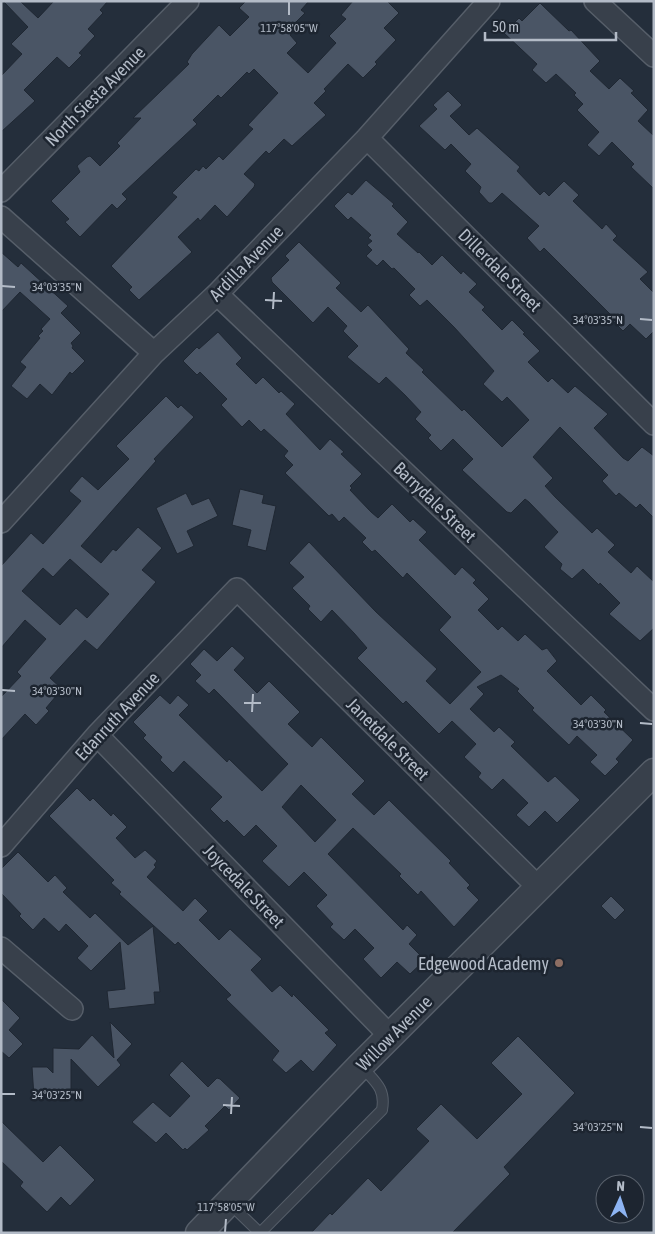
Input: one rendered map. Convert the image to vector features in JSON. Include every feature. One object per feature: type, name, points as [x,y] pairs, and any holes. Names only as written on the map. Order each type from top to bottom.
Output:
[{"type":"street","name":"North Siesta Avenue","points":[[1,191],[188,1]]},
{"type":"street","name":"Ardilla Avenue","points":[[1,522],[154,353],[217,294],[367,138],[489,1]]},
{"type":"street","points":[[595,1],[654,56]]},
{"type":"street","name":"Dillerdale Street","points":[[367,138],[654,424]]},
{"type":"street","points":[[1,217],[154,353]]},
{"type":"street","name":"Barrydale Street","points":[[217,294],[654,710]]},
{"type":"street","name":"Edanruth Avenue","points":[[1,846],[97,735],[237,590]]},
{"type":"street","name":"Janetdale Street","points":[[237,590],[540,888]]},
{"type":"street","name":"Joycedale Street","points":[[97,735],[391,1036]]},
{"type":"street","name":"Willow Avenue","points":[[199,1233],[360,1066],[654,772]]},
{"type":"street","points":[[1,948],[72,1009]]},
{"type":"lane","points":[[228,1202],[260,1232],[382,1110],[384,1100],[382,1090],[360,1066]]},
{"type":"building","points":[[3,1],[20,1],[38,18],[54,1],[108,1],[100,10],[103,13],[88,29],[95,36],[79,53],[82,55],[69,68],[57,57],[24,90],[35,101],[1,132],[1,76],[22,54],[11,44],[28,27]]},
{"type":"building","points":[[246,1],[309,1],[301,10],[305,13],[290,28],[294,32],[290,35],[297,43],[287,53],[308,73],[336,43],[329,36],[346,19],[341,15],[353,1],[387,1],[399,13],[384,28],[396,40],[363,78],[348,64],[324,89],[326,91],[314,103],[326,115],[292,146],[284,139],[269,154],[266,151],[244,174],[255,184],[254,187],[227,217],[215,205],[200,221],[198,218],[178,237],[192,252],[139,300],[129,290],[132,287],[111,266],[177,197],[172,193],[196,169],[199,171],[203,166],[206,169],[219,156],[223,160],[253,129],[248,125],[278,93],[254,69],[249,74],[247,72],[221,98],[218,95],[193,120],[197,124],[122,194],[127,199],[117,209],[112,204],[80,237],[65,222],[69,219],[51,201],[80,172],[77,166],[87,157],[90,156],[100,166],[120,146],[117,143],[141,118],[133,118],[189,64],[187,62],[192,54],[219,25],[230,36],[249,17],[239,8]]},
{"type":"building","points":[[540,3],[569,31],[571,30],[600,61],[590,71],[609,89],[620,78],[634,91],[631,93],[648,110],[638,121],[654,136],[654,189],[631,167],[634,164],[612,142],[599,156],[587,145],[599,132],[577,110],[583,104],[574,95],[576,93],[556,74],[546,83],[532,70],[537,64],[504,33],[519,18],[522,21]]},
{"type":"building","points":[[448,91],[462,105],[450,116],[469,135],[477,128],[520,167],[517,171],[540,195],[544,191],[549,196],[564,181],[579,195],[573,201],[602,229],[606,224],[617,236],[613,240],[648,272],[640,279],[654,293],[654,331],[646,339],[630,324],[623,331],[610,318],[612,316],[544,248],[540,252],[527,238],[539,226],[502,193],[492,203],[489,203],[479,192],[481,187],[465,171],[471,164],[451,144],[445,150],[419,126],[437,109],[433,105]]},
{"type":"building","points":[[366,180],[394,204],[392,206],[408,222],[397,234],[432,265],[442,255],[461,274],[463,271],[477,284],[469,292],[485,307],[482,310],[502,330],[512,320],[525,333],[523,334],[540,351],[528,362],[548,382],[552,378],[568,393],[575,386],[608,414],[594,428],[623,458],[628,461],[642,447],[654,456],[654,518],[640,504],[636,508],[619,493],[616,496],[602,481],[608,475],[560,427],[533,457],[553,478],[545,486],[555,497],[592,533],[597,528],[615,545],[608,552],[631,573],[637,566],[654,582],[654,628],[640,641],[609,614],[620,603],[600,583],[599,585],[583,569],[572,579],[560,569],[562,564],[544,547],[558,532],[529,502],[525,499],[511,513],[507,512],[462,470],[473,459],[453,439],[441,451],[428,438],[431,435],[415,419],[421,412],[405,395],[386,377],[379,384],[347,357],[358,346],[343,331],[347,326],[328,307],[313,323],[272,282],[271,278],[289,260],[285,256],[299,242],[341,283],[336,288],[361,312],[368,305],[409,349],[406,353],[424,370],[422,372],[462,411],[464,409],[502,447],[529,420],[507,397],[502,402],[483,384],[494,371],[454,327],[427,300],[420,306],[409,295],[415,289],[394,268],[392,269],[383,260],[377,266],[366,256],[372,250],[367,245],[372,241],[368,238],[371,235],[351,217],[348,220],[334,206],[348,192],[352,195]]},
{"type":"building","points":[[1,252],[18,267],[21,263],[68,306],[61,313],[81,333],[71,343],[72,348],[85,361],[72,374],[70,372],[52,395],[40,384],[27,399],[11,386],[26,367],[20,362],[40,338],[38,336],[43,331],[41,329],[50,319],[20,292],[1,312]]},
{"type":"building","points":[[218,332],[242,358],[236,364],[256,384],[263,377],[279,393],[281,391],[295,404],[286,414],[320,450],[330,439],[344,452],[341,454],[362,474],[350,486],[352,488],[350,490],[371,512],[378,518],[392,504],[410,522],[413,519],[427,532],[419,540],[455,575],[462,567],[476,580],[473,583],[489,599],[478,610],[498,630],[502,626],[518,641],[525,634],[542,650],[547,648],[557,661],[547,671],[581,705],[591,695],[606,710],[604,712],[633,740],[616,759],[619,762],[605,776],[590,762],[597,755],[577,736],[569,745],[532,710],[534,708],[517,691],[519,689],[501,675],[477,687],[484,694],[470,709],[494,732],[499,727],[515,742],[511,746],[548,782],[555,776],[580,800],[557,823],[545,811],[529,827],[516,815],[528,803],[503,779],[492,790],[478,777],[481,773],[464,757],[476,744],[452,721],[439,734],[406,701],[403,704],[357,658],[367,648],[332,610],[321,622],[308,609],[310,606],[292,588],[304,577],[289,563],[309,542],[376,612],[437,669],[426,681],[450,704],[481,672],[439,630],[451,617],[407,573],[403,578],[375,550],[372,552],[362,542],[366,538],[344,517],[339,522],[332,514],[329,516],[285,473],[293,465],[284,456],[288,451],[264,429],[261,432],[249,420],[242,427],[221,405],[227,399],[200,372],[197,375],[183,361],[197,347],[199,349]]},
{"type":"building","points":[[166,396],[178,408],[181,405],[194,417],[154,459],[156,461],[81,546],[101,563],[113,549],[116,551],[138,527],[162,548],[142,570],[156,582],[97,650],[85,640],[50,678],[62,689],[46,708],[49,711],[36,725],[25,714],[1,740],[1,697],[21,676],[17,672],[46,639],[25,620],[1,648],[1,566],[31,533],[43,544],[81,501],[69,491],[82,476],[98,490],[129,459],[116,446]],"holes":[[[70,559],[109,594],[87,618],[76,608],[60,625],[22,591],[43,568],[53,577]]]},
{"type":"building","points":[[240,489],[264,495],[262,503],[276,506],[266,551],[247,546],[251,530],[232,525]]},
{"type":"building","points":[[186,493],[192,505],[209,498],[218,516],[187,531],[194,546],[177,554],[156,508]]},
{"type":"building","points":[[232,646],[245,658],[234,670],[257,693],[269,681],[300,712],[288,724],[312,747],[321,737],[365,781],[352,794],[374,815],[389,800],[451,861],[449,863],[470,885],[467,888],[479,900],[454,927],[421,891],[418,895],[399,876],[401,874],[353,828],[328,854],[403,930],[407,925],[417,935],[409,944],[425,960],[410,974],[397,962],[381,978],[363,959],[374,948],[355,929],[344,940],[330,927],[333,924],[316,906],[327,895],[304,872],[289,887],[262,861],[277,846],[256,825],[244,837],[227,820],[224,823],[210,809],[222,797],[184,761],[173,773],[160,760],[162,757],[143,738],[146,735],[133,722],[160,695],[170,704],[178,695],[189,705],[179,715],[227,762],[229,759],[262,791],[288,764],[214,689],[209,694],[195,681],[201,675],[190,664],[204,649],[217,661]],"holes":[[[301,785],[336,820],[315,842],[282,807]]]},
{"type":"building","points":[[77,788],[90,801],[93,798],[111,816],[113,813],[127,827],[116,838],[135,858],[145,850],[157,861],[154,865],[156,867],[147,877],[183,911],[195,898],[208,911],[199,920],[219,940],[230,929],[262,959],[251,970],[272,992],[280,985],[292,997],[293,994],[329,1030],[325,1033],[337,1045],[313,1072],[301,1060],[286,1073],[272,1060],[279,1051],[226,999],[231,995],[178,942],[175,945],[119,894],[121,892],[111,883],[114,880],[49,816]]},
{"type":"building","points":[[18,852],[48,882],[55,875],[67,888],[63,892],[90,918],[95,913],[128,945],[153,926],[160,992],[154,992],[155,1004],[109,1009],[107,991],[125,989],[120,942],[91,971],[77,958],[88,946],[66,924],[59,932],[44,918],[33,930],[19,916],[21,914],[1,893],[1,869]]},
{"type":"building","points":[[611,896],[625,910],[615,920],[601,906]]},
{"type":"building","points":[[1,999],[20,1018],[9,1030],[23,1044],[9,1058],[1,1051]]},
{"type":"building","points":[[110,1022],[132,1044],[117,1060],[121,1065],[98,1087],[71,1059],[71,1096],[34,1097],[32,1067],[47,1067],[53,1073],[53,1048],[79,1049],[92,1035],[114,1058]]},
{"type":"building","points":[[518,1036],[575,1093],[504,1167],[510,1174],[452,1233],[311,1233],[330,1213],[332,1215],[368,1178],[381,1191],[429,1141],[416,1129],[441,1104],[477,1139],[522,1094],[491,1063]]},
{"type":"building","points":[[182,1061],[208,1087],[217,1078],[220,1079],[240,1098],[229,1110],[225,1106],[205,1126],[209,1130],[187,1150],[185,1148],[183,1150],[166,1133],[156,1143],[132,1122],[153,1102],[170,1117],[190,1096],[169,1075]]},
{"type":"building","points":[[1,1121],[43,1162],[60,1145],[95,1180],[70,1206],[61,1197],[47,1212],[20,1186],[23,1182],[1,1161]]},
{"type":"place","name":"Edgewood Academy","points":[[559,963]]}]
